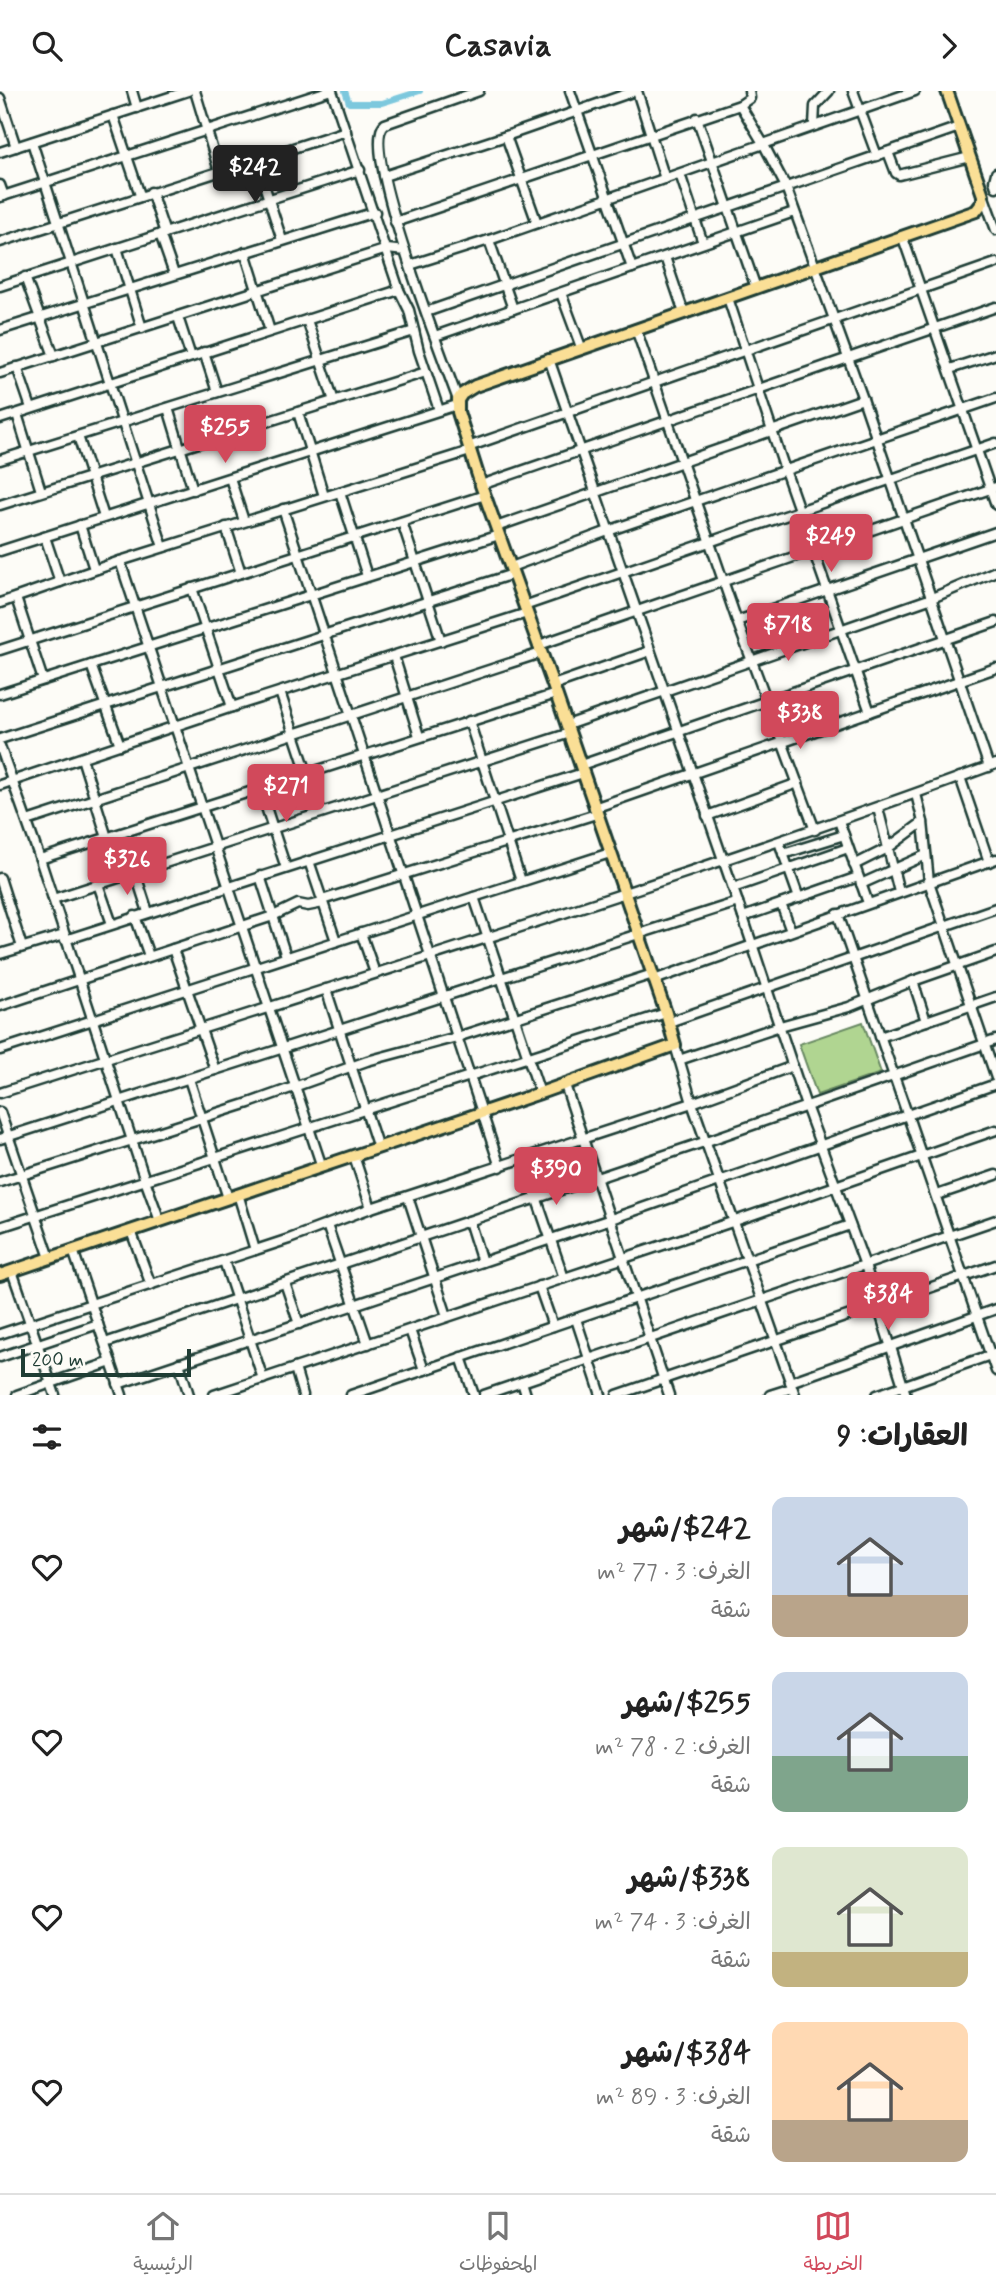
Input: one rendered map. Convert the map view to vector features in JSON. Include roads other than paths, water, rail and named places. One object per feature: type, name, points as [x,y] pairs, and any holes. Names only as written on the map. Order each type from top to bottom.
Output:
[{"type":"main road","points":[[0,1275],[565,1085],[675,1045],[555,689],[469,449],[458,402],[462,394],[475,386],[976,211],[983,202],[983,195],[947,91]]},
{"type":"street","points":[[132,91],[137,108]]},
{"type":"street","points":[[0,152],[188,91]]},
{"type":"street","points":[[195,91],[219,171]]},
{"type":"street","points":[[0,185],[2,197],[330,91],[375,212],[399,290],[409,310],[439,410]]},
{"type":"street","points":[[0,551],[311,453],[458,402],[395,222],[384,176],[381,127],[479,91]]},
{"type":"street","points":[[570,91],[632,268]]},
{"type":"street","points":[[384,176],[636,91],[665,179]]},
{"type":"street","points":[[395,222],[740,105],[750,98],[749,91]]},
{"type":"street","points":[[814,127],[815,106],[829,91]]},
{"type":"street","points":[[853,91],[877,156]]},
{"type":"street","points":[[410,265],[915,91]]},
{"type":"street","points":[[0,98],[16,147]]},
{"type":"street","points":[[0,1093],[624,894],[878,808],[993,765],[960,681],[863,399],[786,187],[740,105]]},
{"type":"street","points":[[113,115],[140,195]]},
{"type":"street","points":[[697,118],[756,289]]},
{"type":"street","points":[[426,311],[959,127]]},
{"type":"street","points":[[0,242],[346,131]]},
{"type":"street","points":[[506,136],[537,223]]},
{"type":"street","points":[[32,142],[163,547]]},
{"type":"street","points":[[888,152],[896,173],[900,176],[970,157]]},
{"type":"street","points":[[256,160],[282,240]]},
{"type":"street","points":[[0,286],[360,170]]},
{"type":"street","points":[[680,174],[703,243]]},
{"type":"street","points":[[996,175],[996,187]]},
{"type":"street","points":[[151,192],[174,274]]},
{"type":"street","points":[[983,195],[995,224]]},
{"type":"street","points":[[0,330],[375,212]]},
{"type":"street","points":[[435,336],[794,212]]},
{"type":"street","points":[[903,238],[993,488],[996,505]]},
{"type":"street","points":[[489,240],[513,309]]},
{"type":"street","points":[[117,249],[142,328]]},
{"type":"street","points":[[0,373],[387,249],[405,251]]},
{"type":"street","points":[[245,252],[270,331]]},
{"type":"street","points":[[665,257],[684,313]]},
{"type":"street","points":[[0,603],[94,569],[469,449],[654,381],[996,263]]},
{"type":"street","points":[[25,277],[54,356]]},
{"type":"street","points":[[0,419],[399,290]]},
{"type":"street","points":[[561,293],[581,347]]},
{"type":"street","points":[[728,298],[771,430],[870,712]]},
{"type":"street","points":[[0,650],[402,522],[581,452],[996,307]]},
{"type":"street","points":[[178,317],[191,357]]},
{"type":"street","points":[[307,320],[334,401]]},
{"type":"street","points":[[636,329],[751,661],[815,830]]},
{"type":"street","points":[[0,460],[414,331]]},
{"type":"street","points":[[204,352],[217,392]]},
{"type":"street","points":[[950,369],[996,353]]},
{"type":"street","points":[[549,359],[738,902],[806,1107],[865,1265],[904,1390]]},
{"type":"street","points":[[17,367],[31,408]]},
{"type":"street","points":[[0,505],[426,372]]},
{"type":"street","points":[[0,739],[429,601],[512,571],[608,531],[996,398]]},
{"type":"street","points":[[0,694],[415,561],[596,492],[863,399]]},
{"type":"street","points":[[168,408],[193,489]]},
{"type":"street","points":[[298,412],[324,496]]},
{"type":"street","points":[[17,414],[41,491]]},
{"type":"street","points":[[78,436],[104,517]]},
{"type":"street","points":[[0,785],[441,641],[622,571],[996,443]]},
{"type":"street","points":[[230,478],[244,521]]},
{"type":"street","points":[[27,821],[406,697],[636,612],[993,488]]},
{"type":"street","points":[[340,492],[367,576]]},
{"type":"street","points":[[283,509],[500,1167]]},
{"type":"street","points":[[402,522],[441,641]]},
{"type":"street","points":[[80,525],[94,569]]},
{"type":"street","points":[[226,527],[241,573]]},
{"type":"street","points":[[737,621],[996,532]]},
{"type":"street","points":[[45,537],[60,582]]},
{"type":"street","points":[[120,561],[322,1167]]},
{"type":"street","points":[[52,899],[481,762],[664,691],[932,598],[996,571]]},
{"type":"street","points":[[192,587],[232,708]]},
{"type":"street","points":[[16,598],[43,680]]},
{"type":"street","points":[[0,954],[112,924],[495,803],[678,732],[996,622]]},
{"type":"street","points":[[40,859],[469,721],[650,651]]},
{"type":"street","points":[[394,656],[419,736]]},
{"type":"street","points":[[91,665],[120,745]]},
{"type":"street","points":[[0,1006],[273,916],[297,904],[310,906],[508,842],[692,774],[996,668]]},
{"type":"street","points":[[280,692],[307,773]]},
{"type":"street","points":[[469,721],[521,881]]},
{"type":"street","points":[[0,746],[160,1221]]},
{"type":"street","points":[[82,758],[119,876]]},
{"type":"street","points":[[0,1182],[351,1067],[457,1037],[752,945],[992,860],[960,777]]},
{"type":"street","points":[[707,816],[797,783]]},
{"type":"street","points":[[260,789],[286,868]]},
{"type":"street","points":[[916,794],[923,822],[929,882],[996,1078]]},
{"type":"street","points":[[878,808],[900,892]]},
{"type":"street","points":[[839,821],[868,903]]},
{"type":"street","points":[[854,865],[888,848],[923,822]]},
{"type":"street","points":[[783,854],[844,835]]},
{"type":"street","points":[[779,842],[799,898]]},
{"type":"street","points":[[733,888],[848,848]]},
{"type":"street","points":[[0,1050],[610,853]]},
{"type":"street","points":[[743,917],[860,881],[926,855]]},
{"type":"street","points":[[309,861],[336,941]]},
{"type":"street","points":[[135,872],[148,912]]},
{"type":"street","points":[[260,876],[286,956]]},
{"type":"street","points":[[0,878],[22,947]]},
{"type":"street","points":[[98,884],[112,924]]},
{"type":"street","points":[[474,897],[540,1093]]},
{"type":"street","points":[[4,1137],[738,902]]},
{"type":"street","points":[[782,904],[791,930]]},
{"type":"street","points":[[0,1227],[470,1076],[766,987],[996,908]]},
{"type":"street","points":[[838,914],[977,1316],[993,1354],[996,1371]]},
{"type":"street","points":[[135,916],[149,956]]},
{"type":"street","points":[[361,933],[375,973]]},
{"type":"street","points":[[173,949],[215,1070]]},
{"type":"street","points":[[679,1060],[780,1026],[849,1007],[867,998],[996,952]]},
{"type":"street","points":[[913,981],[926,1021]]},
{"type":"street","points":[[326,989],[378,1148]]},
{"type":"street","points":[[880,1037],[996,997]]},
{"type":"street","points":[[105,1343],[707,1141],[996,1040]]},
{"type":"street","points":[[675,1045],[692,1103],[792,1388]]},
{"type":"street","points":[[0,1334],[692,1103],[793,1066]]},
{"type":"street","points":[[189,1079],[214,1157],[255,1250]]},
{"type":"street","points":[[118,1384],[611,1219],[996,1084]]},
{"type":"street","points":[[565,1085],[669,1395]]},
{"type":"street","points":[[0,1112],[4,1137],[22,1176],[50,1258]]},
{"type":"street","points":[[214,1395],[836,1187],[996,1130]]},
{"type":"street","points":[[354,1156],[371,1208]]},
{"type":"street","points":[[523,1159],[564,1278]]},
{"type":"street","points":[[937,1195],[996,1175]]},
{"type":"street","points":[[408,1197],[447,1317]]},
{"type":"street","points":[[484,1395],[996,1220]]},
{"type":"street","points":[[468,1221],[482,1262]]},
{"type":"street","points":[[327,1224],[368,1344]]},
{"type":"street","points":[[351,1395],[850,1225]]},
{"type":"street","points":[[131,1231],[150,1285]]},
{"type":"street","points":[[73,1250],[122,1395]]},
{"type":"street","points":[[224,1261],[262,1379]]},
{"type":"street","points":[[617,1395],[996,1265]]},
{"type":"street","points":[[12,1271],[55,1395]]},
{"type":"street","points":[[285,1283],[299,1324]]},
{"type":"street","points":[[539,1286],[553,1326]]},
{"type":"street","points":[[770,1395],[890,1346],[996,1309]]},
{"type":"street","points":[[576,1319],[601,1395]]},
{"type":"street","points":[[0,1357],[98,1324]]},
{"type":"street","points":[[410,1330],[424,1370]]},
{"type":"street","points":[[877,1395],[904,1390],[993,1354]]},
{"type":"street","points":[[461,1357],[474,1395]]},
{"type":"street","points":[[17,1395],[111,1362]]},
{"type":"street","points":[[179,1363],[189,1395]]},
{"type":"street","points":[[295,1369],[303,1395]]},
{"type":"street","points":[[522,1382],[526,1395]]},
{"type":"street","points":[[380,1385],[383,1395]]},
{"type":"waterway","points":[[345,91],[349,103],[382,103],[420,91]]}]
